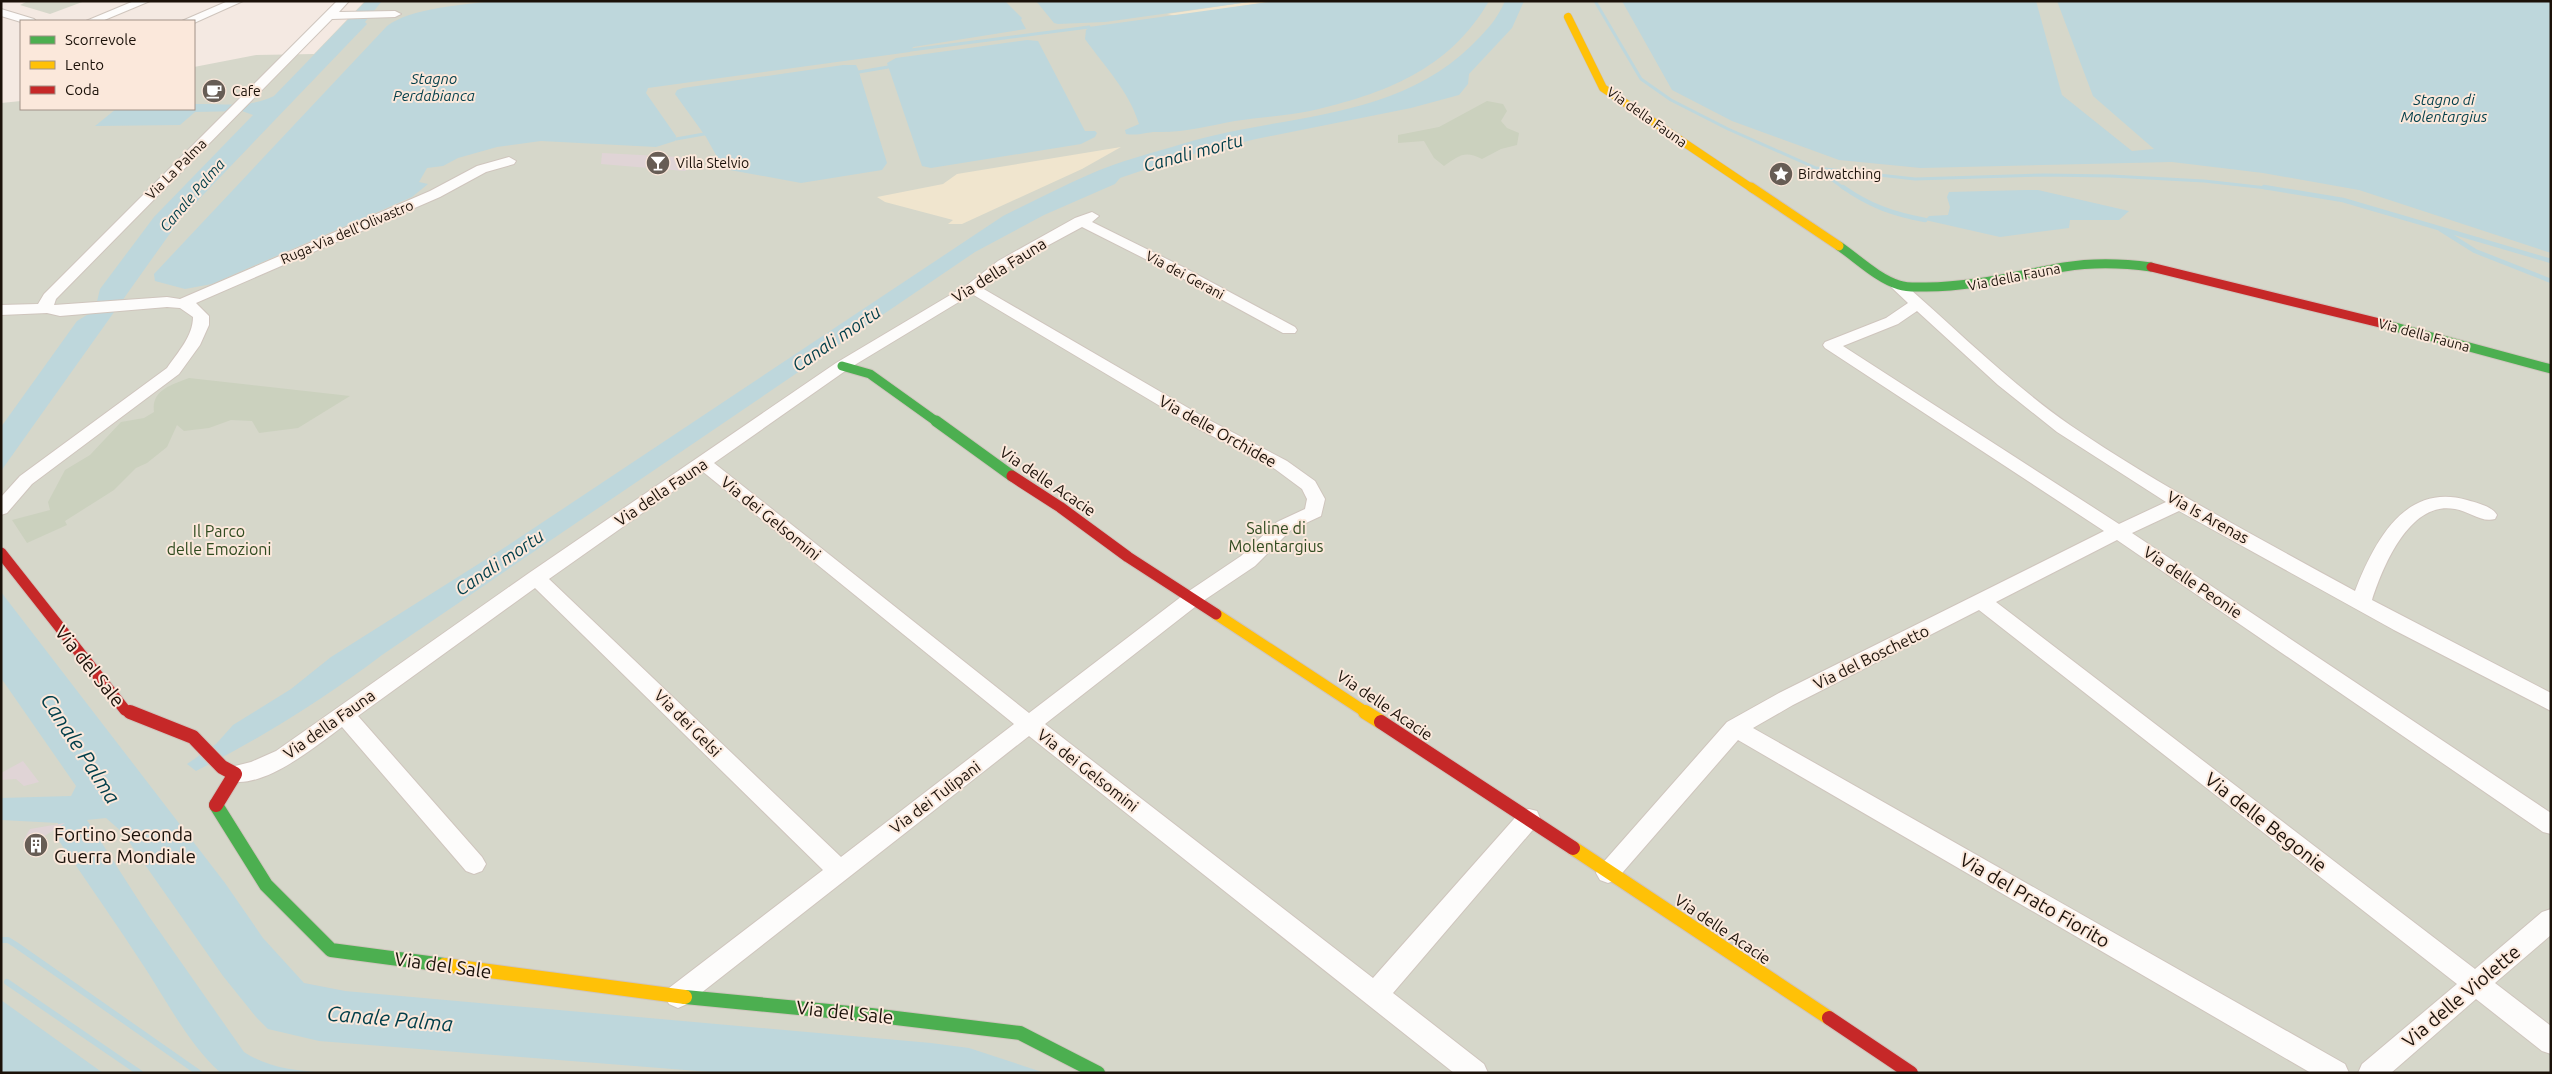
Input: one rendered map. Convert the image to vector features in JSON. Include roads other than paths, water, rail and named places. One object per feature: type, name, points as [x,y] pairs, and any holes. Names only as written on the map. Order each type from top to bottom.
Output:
[{"type":"street","points":[[95,20],[146,1]]},
{"type":"street","points":[[190,20],[238,1]]},
{"type":"street","name":"Via La Palma","points":[[47,308],[46,303],[50,297],[344,1]]},
{"type":"street","points":[[378,15],[393,1]]},
{"type":"street","points":[[1,12],[27,20]]},
{"type":"street","points":[[329,16],[395,14]]},
{"type":"street","points":[[1,23],[17,17]]},
{"type":"street","name":"Via della Fauna","points":[[1568,17],[1603,88],[1897,285],[1921,288],[1957,287],[2100,262],[2130,262],[2551,369]]},
{"type":"street","name":"Ruga-Via dell'Olivastro","points":[[184,303],[435,194],[491,164],[509,161]]},
{"type":"street","name":"Via della Fauna","points":[[235,774],[254,770],[284,757],[536,578],[842,366],[972,288],[1003,264],[1086,218]]},
{"type":"street","name":"Via dei Gerani","points":[[1086,218],[1289,330]]},
{"type":"street","name":"Via Is Arenas","points":[[1897,285],[1916,304],[2063,428],[2180,503],[2551,703]]},
{"type":"street","name":"Via delle Orchidee","points":[[972,288],[1195,419],[1281,465],[1309,484],[1316,499],[1314,512],[1284,526],[1248,561],[1193,598]]},
{"type":"street","points":[[1,310],[47,308],[60,311],[184,303],[196,310],[201,316],[201,326],[192,345],[174,371],[26,480],[1,509]]},
{"type":"street","name":"Via delle Peonie","points":[[1916,304],[1892,321],[1831,345],[2118,532],[2551,825]]},
{"type":"street","name":"Via delle Acacie","points":[[842,366],[870,374],[993,464],[1060,507],[1128,557],[1529,818],[1910,1073]]},
{"type":"street","name":"Via dei Gelsomini","points":[[703,463],[1030,725],[1475,1073]]},
{"type":"street","points":[[2361,602],[2370,576],[2389,543],[2406,520],[2419,509],[2433,503],[2452,502],[2488,515]]},
{"type":"street","name":"Via del Boschetto","points":[[1608,872],[1734,728],[1786,699],[2118,532],[2180,503]]},
{"type":"street","name":"Via del Sale","points":[[1,553],[125,710],[140,718],[192,736],[204,745],[224,770],[235,774],[222,792],[215,807],[266,885],[331,950],[678,996],[871,1015],[1020,1033],[1098,1073]]},
{"type":"street","name":"Via dei Gelsi","points":[[536,578],[641,676],[760,795],[839,870]]},
{"type":"street","name":"Via dei Tulipani","points":[[678,996],[1193,598]]},
{"type":"street","name":"Via delle Begonie","points":[[1982,602],[2551,1042]]},
{"type":"street","points":[[344,714],[474,864]]},
{"type":"street","name":"Via del Prato Fiorito","points":[[1734,728],[2336,1073]]},
{"type":"street","points":[[1375,995],[1529,818]]},
{"type":"street","name":"Via delle Violette","points":[[2372,1073],[2551,920]]},
{"type":"water","name":"Canale Palma","points":[[366,1],[382,1],[365,22],[367,24],[181,218],[1,471],[1,427],[77,321],[95,310],[100,289],[154,217],[253,115],[242,111],[195,112],[180,125],[95,126],[115,110],[195,110],[195,104],[254,103],[274,96]]},
{"type":"water","name":"Stagno Perdabianca","points":[[493,1],[1005,1],[1022,18],[1021,20],[1026,29],[913,47],[910,52],[648,88],[646,93],[676,136],[675,141],[656,147],[541,141],[497,147],[458,158],[443,166],[427,168],[419,182],[428,184],[412,197],[212,284],[185,289],[155,281],[154,274],[387,26],[409,15],[423,11]]},
{"type":"water","points":[[1036,1],[1256,1],[1105,22],[1058,24],[1054,23]]},
{"type":"water","points":[[1276,1],[1489,1],[1473,25],[1455,45],[1434,62],[1412,76],[1389,87],[1337,104],[1301,113],[1235,121],[1186,130],[1135,135],[1126,134],[1125,130],[1139,124],[1135,112],[1123,90],[1085,39],[1086,30],[1089,27]]},
{"type":"water","name":"Canali mortu","points":[[1505,1],[1524,1],[1512,28],[1469,74],[1468,84],[1459,95],[1411,108],[1256,139],[1185,156],[1120,178],[1115,184],[1044,215],[975,252],[315,702],[244,745],[196,771],[187,764],[216,744],[233,725],[291,689],[331,657],[507,546],[1003,216],[1088,175],[1136,158],[1222,134],[1335,112],[1372,102],[1407,89],[1441,71],[1471,46],[1486,31]]},
{"type":"water","name":"Stagno di Molentargius","points":[[1622,1],[2036,1],[2062,95],[2132,151],[2154,149],[2093,96],[2057,1],[2551,1],[2551,253],[2359,190],[2263,173],[2172,162],[1921,168],[1839,160],[1732,121],[1672,90]]},
{"type":"water","points":[[1027,40],[1038,41],[1085,131],[1095,131],[1097,133],[1095,137],[1081,144],[931,168],[922,166],[887,63],[896,58]]},
{"type":"water","points":[[843,65],[856,65],[858,69],[887,163],[882,170],[801,183],[730,170],[721,164],[706,137],[675,94],[677,90],[683,88]]},
{"type":"water","points":[[2038,190],[2129,211],[2119,220],[2070,220],[2069,228],[2000,237],[1925,220],[1929,216],[1948,215],[1950,207],[1947,197],[1949,192]]},
{"type":"water","name":"Canale Palma","points":[[1,592],[225,883],[263,938],[304,983],[345,991],[931,1043],[969,1048],[1045,1073],[723,1073],[319,1041],[268,1029],[223,976],[122,832],[106,818],[87,820],[148,915],[244,1052],[273,1065],[293,1070],[325,1073],[221,1073],[190,1038],[125,937],[57,838],[58,823],[1,820],[1,798],[71,796],[76,786],[1,678]]},
{"type":"water","points":[[1,1000],[103,1073],[1,1073]]},
{"type":"waterway","points":[[1595,1],[1641,79],[1671,100],[1728,129],[1816,168]]},
{"type":"waterway","points":[[911,50],[1089,27]]},
{"type":"waterway","points":[[859,72],[888,67]]},
{"type":"waterway","points":[[676,139],[704,134]]},
{"type":"waterway","points":[[1816,168],[1915,179],[2044,175],[2111,176],[2204,181],[2276,189]]},
{"type":"waterway","points":[[1816,168],[1845,189]]},
{"type":"waterway","points":[[1843,187],[1882,208],[1925,220]]},
{"type":"waterway","points":[[2264,187],[2343,200],[2551,261]]},
{"type":"waterway","points":[[2440,229],[2475,251],[2551,281]]},
{"type":"waterway","points":[[1,940],[8,940],[16,945],[199,1073]]},
{"type":"waterway","points":[[7,982],[140,1073]]},
{"type":"place","name":"Cafe","points":[[214,91]]},
{"type":"place","name":"Villa Stelvio","points":[[658,163]]},
{"type":"place","name":"Birdwatching","points":[[1781,174]]},
{"type":"place","name":"Fortino Seconda Guerra Mondiale","points":[[36,845]]},
{"type":"park label","name":"Saline di Molentargius","points":[[1276,537]]},
{"type":"park label","name":"Il Parco delle Emozioni","points":[[219,540]]}]
